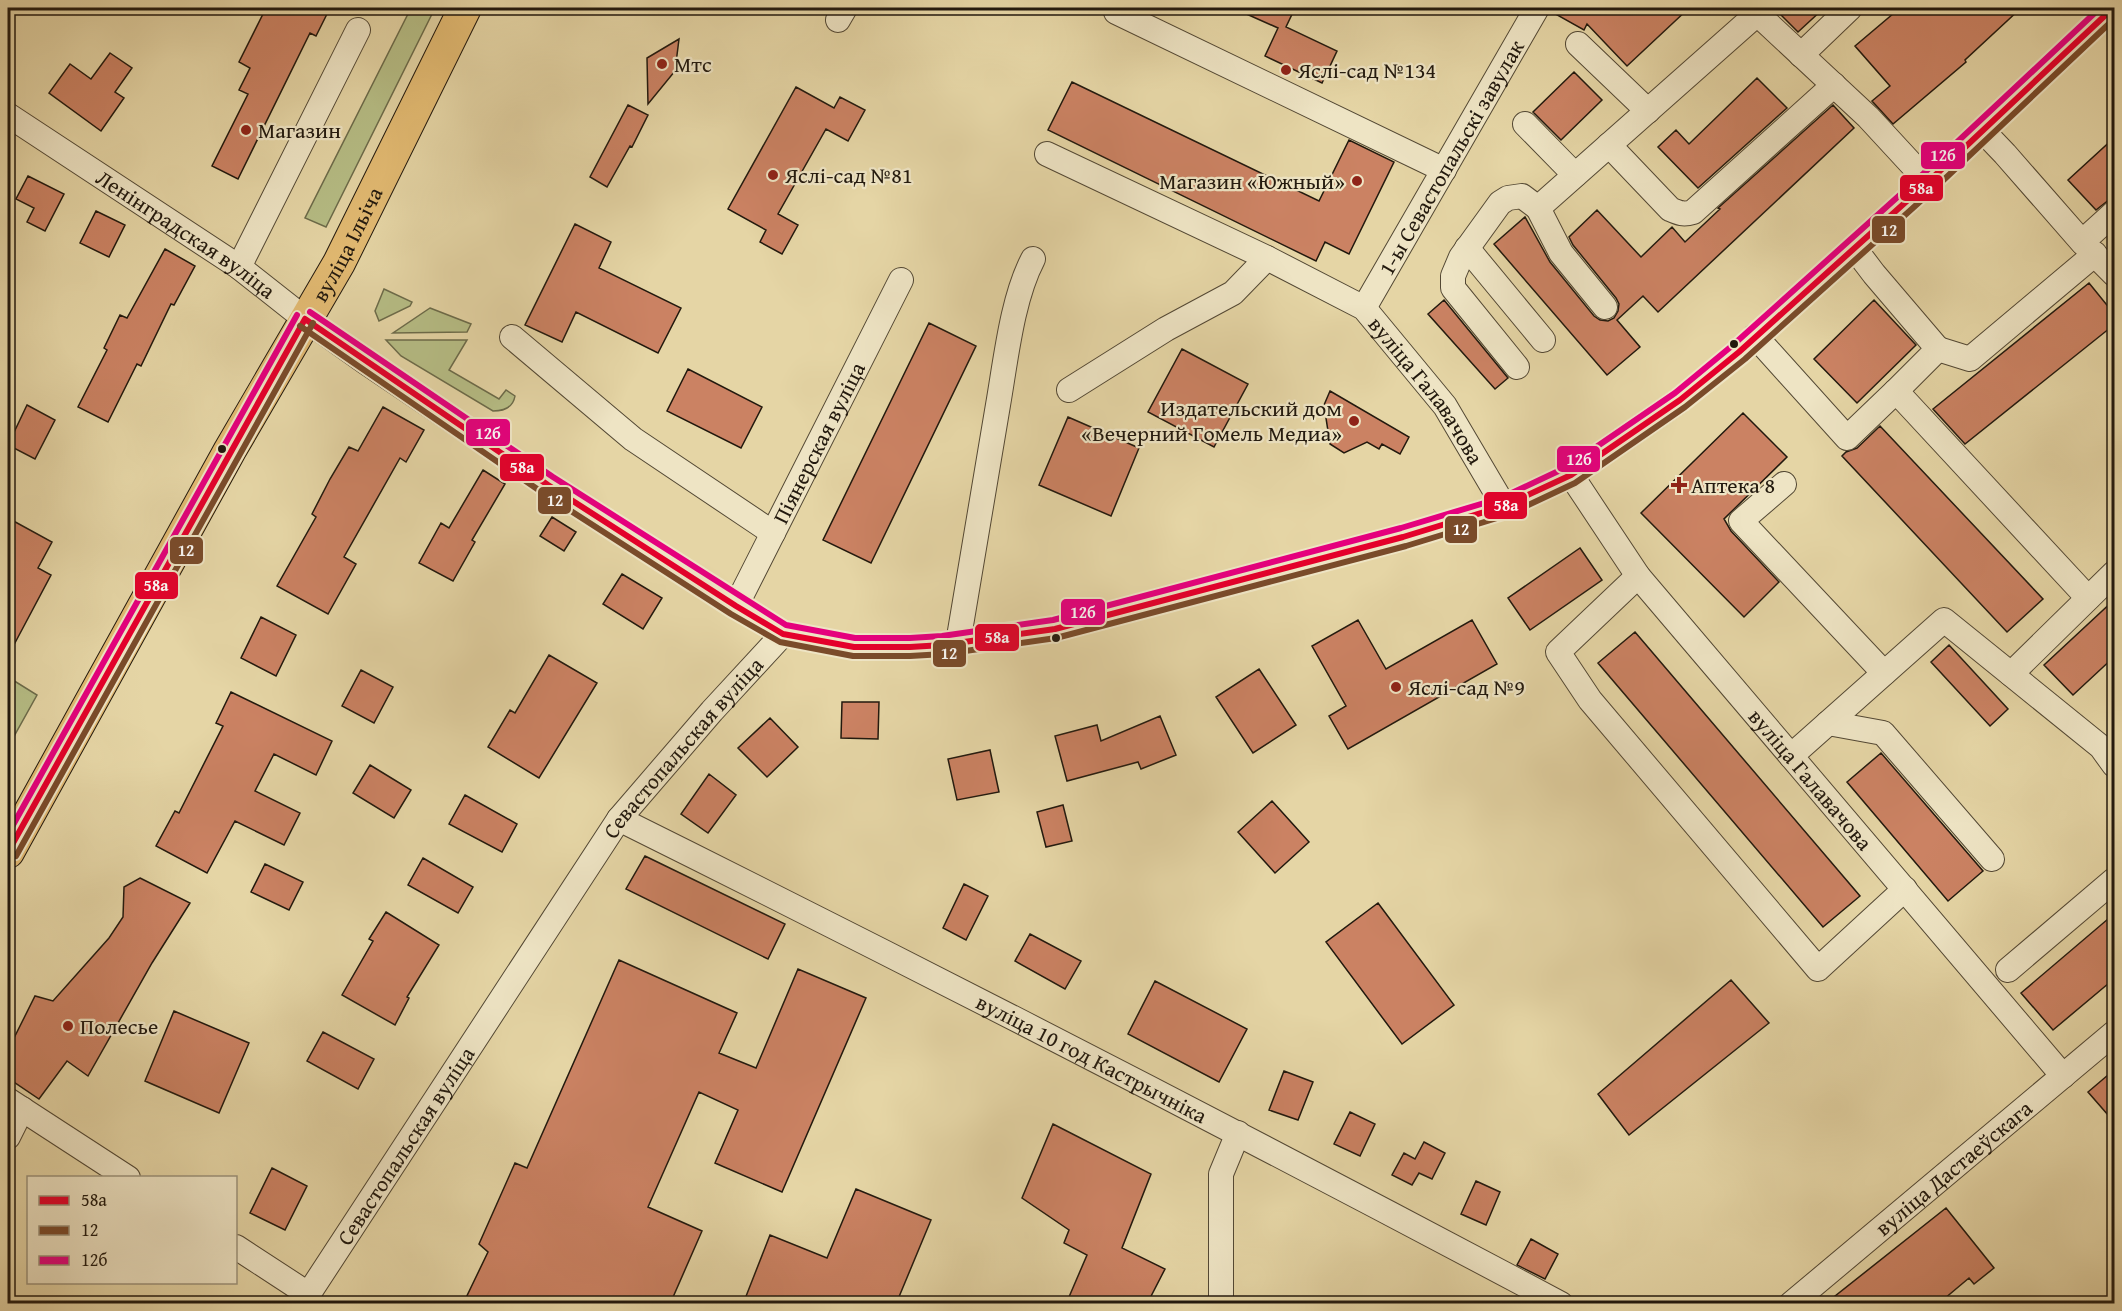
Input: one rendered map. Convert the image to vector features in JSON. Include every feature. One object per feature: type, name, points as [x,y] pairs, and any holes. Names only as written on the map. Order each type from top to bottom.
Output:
[{"type":"main road","name":"вуліца Ільіча","points":[[8,852],[339,263],[465,8]]},
{"type":"street","name":"1-ы Севастопальскі завулак","points":[[1364,308],[1537,8]]},
{"type":"street","points":[[1801,55],[1850,8]]},
{"type":"street","points":[[783,634],[854,647],[910,647],[958,643],[1055,629],[1403,537],[1504,506],[1571,475],[1680,400],[1856,249],[2113,8]]},
{"type":"street","points":[[1538,208],[1648,111],[1754,10],[1868,117],[1928,182]]},
{"type":"street","points":[[1116,12],[1443,170]]},
{"type":"street","points":[[239,267],[358,30]]},
{"type":"street","points":[[1578,44],[1648,111]]},
{"type":"street","points":[[1609,145],[1670,209],[1679,214],[1686,214],[1693,212],[1834,85]]},
{"type":"street","name":"Ленінградская вуліца","points":[[8,115],[239,267],[305,320],[548,485],[783,634]]},
{"type":"street","points":[[1525,124],[1575,175]]},
{"type":"street","points":[[1983,131],[2088,248],[2115,274]]},
{"type":"street","points":[[1047,154],[1267,258],[1364,308]]},
{"type":"street","points":[[1518,367],[1453,288],[1453,276],[1467,248],[1500,203],[1508,198],[1522,196],[1538,208],[1561,253],[1605,308]]},
{"type":"street","points":[[1856,249],[1874,274],[1938,349],[1970,359],[2088,248],[2115,213]]},
{"type":"street","points":[[1467,248],[1543,340]]},
{"type":"street","points":[[1069,390],[1166,329],[1233,293],[1267,258]]},
{"type":"street","points":[[958,643],[1005,366],[1020,293],[1025,274],[1033,259]]},
{"type":"street","name":"Піянерская вуліца","points":[[736,606],[902,280]]},
{"type":"street","name":"вуліца Галавачова","points":[[1364,308],[1445,406],[1504,506]]},
{"type":"street","points":[[1755,336],[1847,438],[1938,349]]},
{"type":"street","points":[[512,337],[633,440],[773,534]]},
{"type":"street","points":[[1896,390],[2088,598]]},
{"type":"street","name":"вуліца Галавачова","points":[[1571,475],[1638,576],[2063,1076]]},
{"type":"street","points":[[1784,484],[1741,521],[1884,673]]},
{"type":"street","points":[[2011,674],[2115,573]]},
{"type":"street","points":[[1638,576],[1558,652],[1590,700],[1818,969],[1905,889]]},
{"type":"street","points":[[1791,756],[1944,620],[2110,749]]},
{"type":"street","name":"Севастопальская вуліца","points":[[305,1299],[619,819],[712,711],[783,634]]},
{"type":"street","points":[[1828,723],[1883,733],[1992,860]]},
{"type":"street","name":"вуліца 10 год Кастрычніка","points":[[619,819],[860,939],[1238,1133],[1561,1304]]},
{"type":"street","points":[[2007,970],[2115,880]]},
{"type":"street","name":"вуліца Дастаеўскага","points":[[1791,1304],[2115,1033]]},
{"type":"street","points":[[8,1137],[15,1105],[125,1176]]},
{"type":"street","points":[[1221,1304],[1221,1173],[1238,1133]]},
{"type":"street","points":[[237,1248],[305,1299]]},
{"type":"green space","points":[[411,8],[435,8],[326,227],[305,218]]},
{"type":"green space","points":[[384,289],[412,302],[410,306],[379,321],[375,311]]},
{"type":"green space","points":[[430,308],[471,324],[467,332],[393,333]]},
{"type":"green space","points":[[386,340],[467,340],[449,370],[499,399],[506,390],[515,396],[514,400],[507,408],[493,411],[401,356]]},
{"type":"green space","points":[[8,677],[37,695],[8,747]]},
{"type":"building","name":"Магазин","points":[[266,8],[330,8],[316,36],[310,33],[238,179],[212,166],[248,94],[239,90],[250,68],[239,62]]},
{"type":"building","points":[[1233,8],[1295,8],[1286,27],[1337,51],[1322,83],[1265,56],[1278,28]]},
{"type":"building","points":[[1551,8],[1689,8],[1627,66],[1587,24],[1584,30],[1550,11]]},
{"type":"building","points":[[1774,8],[1824,8],[1798,32]]},
{"type":"building","points":[[1900,8],[2021,8],[1965,60],[1966,62],[1893,124],[1872,101],[1890,86],[1855,46]]},
{"type":"building","name":"Мтс","points":[[679,39],[675,71],[648,104],[647,58]]},
{"type":"building","points":[[110,53],[132,68],[115,92],[124,98],[101,131],[49,93],[70,64],[91,79]]},
{"type":"building","points":[[1574,72],[1602,100],[1561,140],[1533,112]]},
{"type":"building","points":[[1757,78],[1787,108],[1698,188],[1658,147],[1676,130],[1689,144]]},
{"type":"building","points":[[1072,82],[1319,201],[1349,140],[1394,162],[1349,254],[1325,242],[1316,261],[1048,130]]},
{"type":"building","name":"Яслі-сад №81","points":[[796,87],[834,108],[840,97],[865,110],[848,141],[826,129],[778,214],[798,225],[782,254],[760,242],[766,230],[728,209]]},
{"type":"building","points":[[628,105],[648,115],[632,147],[630,146],[607,187],[590,177]]},
{"type":"building","points":[[1833,105],[1854,128],[1658,312],[1643,296],[1617,320],[1640,347],[1607,375],[1494,244],[1525,217],[1550,262],[1594,316],[1608,321],[1614,318],[1619,304],[1569,237],[1597,210],[1641,257],[1672,227],[1685,242],[1720,209],[1718,208]]},
{"type":"building","points":[[2115,137],[2115,195],[2096,210],[2068,180]]},
{"type":"building","points":[[28,176],[64,194],[45,231],[27,222],[34,208],[16,199]]},
{"type":"building","points":[[96,211],[125,225],[109,257],[80,243]]},
{"type":"building","points":[[575,224],[611,242],[599,268],[681,308],[658,353],[576,312],[562,342],[525,325]]},
{"type":"building","points":[[165,249],[195,266],[174,305],[171,304],[141,366],[137,364],[108,422],[78,407],[107,350],[104,348],[120,315],[127,318]]},
{"type":"building","points":[[2089,283],[2115,315],[2115,324],[1965,444],[1933,409]]},
{"type":"building","points":[[1444,300],[1508,378],[1495,389],[1428,314]]},
{"type":"building","points":[[1874,300],[1916,345],[1857,403],[1814,359]]},
{"type":"building","points":[[929,323],[976,346],[871,563],[823,540]]},
{"type":"building","points":[[1182,349],[1248,384],[1214,447],[1148,412]]},
{"type":"building","points":[[688,369],[762,407],[741,448],[667,411]]},
{"type":"building","name":"Издательский дом «Вечерний Гомель Медиа»","points":[[1330,391],[1409,437],[1400,454],[1382,444],[1379,449],[1367,442],[1344,453],[1330,444],[1324,405]]},
{"type":"building","points":[[27,405],[55,420],[35,459],[8,445]]},
{"type":"building","points":[[383,407],[424,430],[406,462],[400,458],[344,557],[356,564],[328,614],[277,586],[316,517],[312,514],[330,479],[349,447],[358,451]]},
{"type":"building","points":[[1743,413],[1787,457],[1724,519],[1731,531],[1779,582],[1744,617],[1641,513]]},
{"type":"building","points":[[1068,417],[1139,448],[1111,516],[1039,485]]},
{"type":"building","points":[[1880,426],[2043,599],[2007,632],[1842,456],[1857,448]]},
{"type":"building","points":[[483,470],[505,484],[472,540],[475,542],[453,581],[419,563],[441,523],[449,528]]},
{"type":"building","points":[[552,517],[576,532],[564,551],[540,536]]},
{"type":"building","points":[[8,518],[52,542],[38,568],[51,575],[8,656]]},
{"type":"building","points":[[1580,548],[1602,580],[1530,630],[1508,598]]},
{"type":"building","points":[[622,574],[662,598],[643,629],[603,604]]},
{"type":"building","points":[[2115,599],[2115,656],[2073,695],[2044,665]]},
{"type":"building","points":[[261,617],[296,635],[276,676],[241,658]]},
{"type":"building","name":"Яслі-сад №9","points":[[1358,620],[1386,669],[1472,620],[1497,664],[1348,749],[1329,716],[1346,706],[1312,646]]},
{"type":"building","points":[[1635,632],[1860,896],[1823,927],[1598,663]]},
{"type":"building","points":[[1949,645],[2008,709],[1990,726],[1931,662]]},
{"type":"building","points":[[549,655],[597,683],[539,778],[488,747],[510,710],[515,713]]},
{"type":"building","points":[[1259,669],[1296,725],[1253,753],[1216,697]]},
{"type":"building","points":[[361,670],[393,687],[374,723],[342,706]]},
{"type":"building","points":[[231,692],[332,741],[316,775],[274,754],[255,791],[300,813],[284,845],[235,821],[207,873],[156,846],[175,811],[179,813],[223,726],[216,723]]},
{"type":"building","points":[[842,702],[879,702],[878,739],[841,738]]},
{"type":"building","points":[[1160,716],[1176,755],[1141,769],[1138,762],[1067,781],[1055,736],[1097,725],[1101,741]]},
{"type":"building","points":[[770,718],[798,747],[767,777],[738,748]]},
{"type":"building","points":[[990,750],[999,792],[957,800],[948,759]]},
{"type":"building","points":[[1881,753],[1983,871],[1948,901],[1847,782]]},
{"type":"building","points":[[370,765],[411,790],[394,818],[353,793]]},
{"type":"building","points":[[709,774],[736,795],[708,833],[681,814]]},
{"type":"building","points":[[465,795],[517,824],[502,852],[449,824]]},
{"type":"building","points":[[1272,801],[1309,842],[1275,873],[1238,832]]},
{"type":"building","points":[[1063,805],[1072,841],[1046,847],[1037,812]]},
{"type":"building","points":[[645,856],[785,924],[768,959],[626,889]]},
{"type":"building","points":[[423,858],[473,887],[458,913],[408,885]]},
{"type":"building","points":[[265,864],[303,882],[289,910],[251,892]]},
{"type":"building","name":"Полесье","points":[[140,878],[190,903],[152,963],[88,1076],[67,1061],[39,1099],[8,1078],[8,1050],[35,996],[53,1001],[109,938],[123,917],[124,887]]},
{"type":"building","points":[[964,884],[988,896],[966,940],[943,928]]},
{"type":"building","points":[[1378,903],[1454,1005],[1402,1044],[1326,942]]},
{"type":"building","points":[[386,912],[439,945],[407,997],[409,998],[395,1025],[342,995],[373,941],[369,939]]},
{"type":"building","points":[[2115,913],[2115,978],[2053,1030],[2021,993]]},
{"type":"building","points":[[1030,934],[1081,961],[1065,989],[1015,961]]},
{"type":"building","points":[[619,960],[737,1013],[719,1053],[756,1068],[798,969],[866,998],[782,1192],[715,1163],[738,1110],[699,1092],[648,1207],[702,1231],[670,1304],[463,1304],[488,1252],[479,1244],[515,1163],[527,1168]]},
{"type":"building","points":[[1731,980],[1769,1023],[1629,1135],[1598,1094]]},
{"type":"building","points":[[1155,981],[1247,1029],[1219,1082],[1128,1034]]},
{"type":"building","points":[[174,1011],[249,1043],[219,1113],[145,1081]]},
{"type":"building","points":[[323,1032],[374,1059],[358,1089],[307,1061]]},
{"type":"building","points":[[2115,1069],[2115,1123],[2088,1092]]},
{"type":"building","points":[[1284,1071],[1313,1082],[1298,1120],[1269,1110]]},
{"type":"building","points":[[1350,1112],[1375,1124],[1360,1156],[1334,1144]]},
{"type":"building","points":[[1053,1124],[1151,1174],[1122,1248],[1165,1269],[1147,1304],[1066,1304],[1087,1255],[1064,1243],[1069,1230],[1022,1198]]},
{"type":"building","points":[[1424,1142],[1445,1153],[1432,1179],[1419,1173],[1412,1185],[1392,1175],[1404,1153],[1415,1159]]},
{"type":"building","points":[[272,1168],[307,1186],[285,1230],[250,1213]]},
{"type":"building","points":[[1476,1181],[1500,1192],[1486,1225],[1461,1214]]},
{"type":"building","points":[[856,1189],[931,1220],[896,1304],[743,1304],[770,1235],[827,1258]]},
{"type":"building","points":[[1946,1208],[1994,1268],[1974,1284],[1969,1278],[1938,1304],[1825,1304]]},
{"type":"building","points":[[1531,1239],[1558,1254],[1545,1279],[1517,1265]]},
{"type":"transit line","name":"12б","points":[[310,312],[553,477],[786,625],[855,638],[910,638],[942,636],[1053,620],[1401,528],[1501,498],[1567,467],[1675,393],[1733,345],[1922,175],[2100,8]]},
{"type":"transit line","name":"58а","points":[[305,319],[548,485],[783,634],[854,647],[910,647],[943,645],[1055,629],[1403,537],[1504,506],[1571,475],[1680,400],[1739,352],[1928,182],[2113,8]]},
{"type":"transit line","name":"12","points":[[300,326],[543,493],[731,614],[780,642],[853,656],[910,656],[944,654],[1056,638],[1406,546],[1507,515],[1575,483],[1685,407],[1745,359],[1934,189],[2114,19]]},
{"type":"transit line","name":"12б","points":[[8,834],[297,315]]},
{"type":"transit line","name":"58а","points":[[8,852],[305,319]]},
{"type":"transit line","name":"12","points":[[16,856],[313,323]]},
{"type":"place","name":"Мтс","points":[[662,64]]},
{"type":"place","name":"Яслі-сад №134","points":[[1286,70]]},
{"type":"place","name":"Магазин","points":[[246,130]]},
{"type":"place","name":"Яслі-сад №81","points":[[773,175]]},
{"type":"place","name":"Магазин «Южный»","points":[[1357,181]]},
{"type":"place","name":"Издательский дом «Вечерний Гомель Медиа»","points":[[1354,421]]},
{"type":"place","name":"Аптека 8","points":[[1679,485]]},
{"type":"place","name":"Яслі-сад №9","points":[[1396,687]]},
{"type":"place","name":"Полесье","points":[[68,1026]]}]
